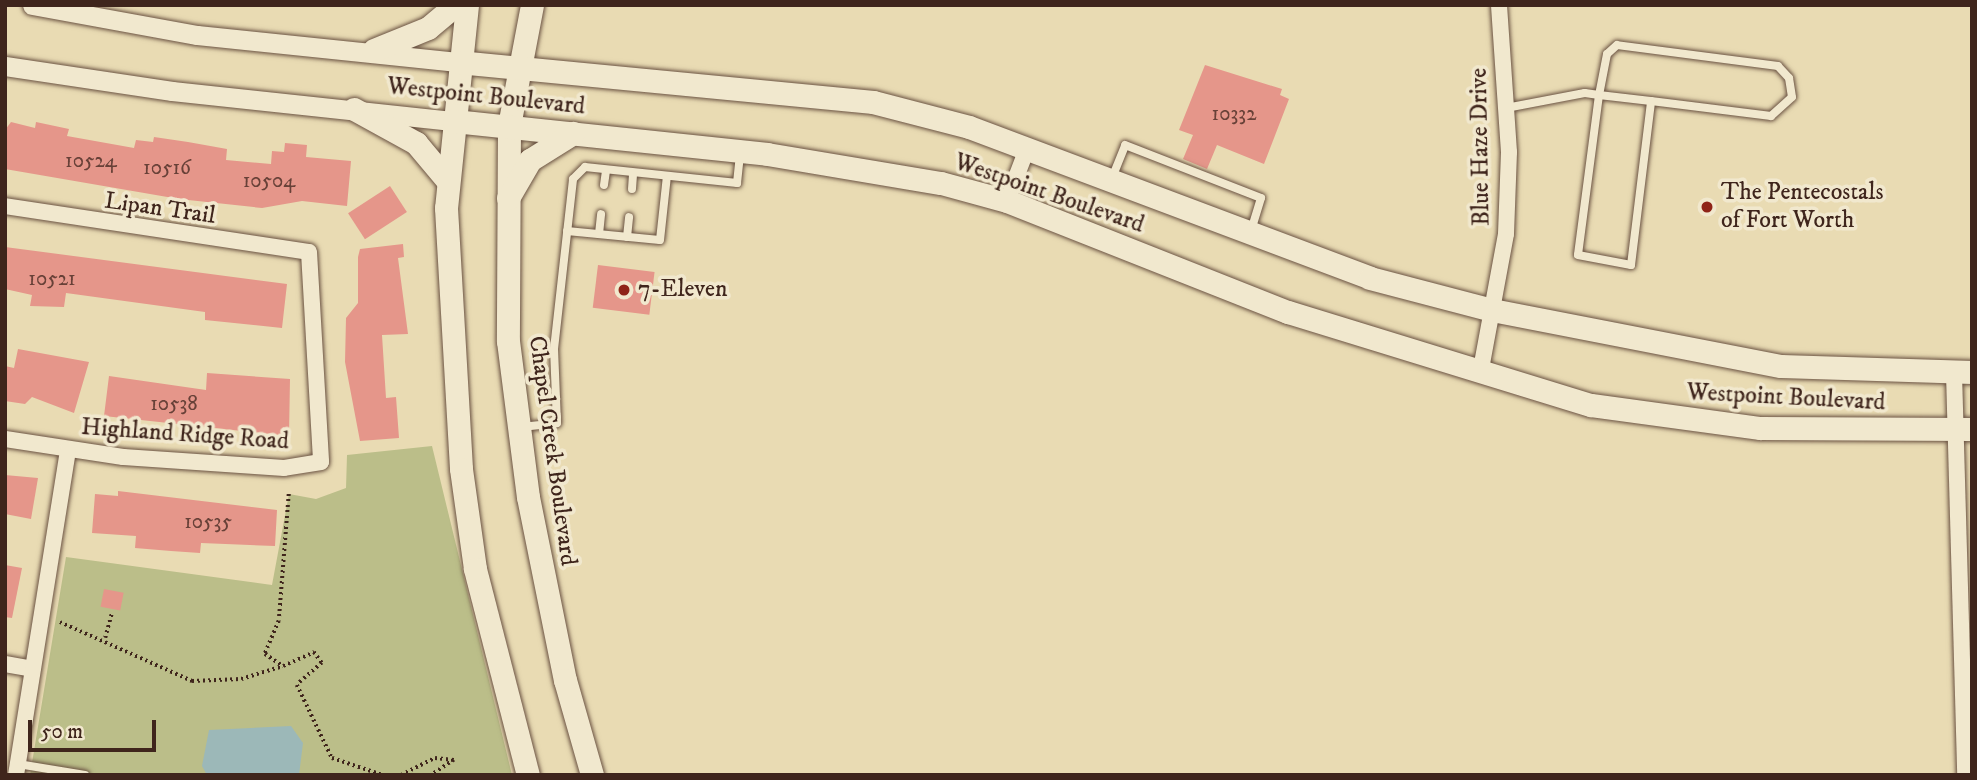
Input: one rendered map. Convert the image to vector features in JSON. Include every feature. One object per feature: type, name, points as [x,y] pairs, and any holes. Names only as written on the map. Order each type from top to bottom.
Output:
[{"type":"main road","points":[[374,50],[428,28],[455,5]]},
{"type":"main road","points":[[467,5],[458,62],[447,180],[461,469],[475,569],[528,775]]},
{"type":"main road","name":"Chapel Creek Boulevard","points":[[532,5],[509,126],[506,205],[508,341],[518,428],[565,680],[592,775]]},
{"type":"main road","name":"Westpoint Boulevard","points":[[458,62],[873,102],[1027,149],[1370,278],[1492,310],[1781,366],[1963,373]]},
{"type":"main road","points":[[354,109],[415,143],[447,180]]},
{"type":"main road","name":"Westpoint Boulevard","points":[[454,121],[740,150],[865,167],[1007,201],[1288,312],[1481,369],[1591,405],[1686,421],[1760,428],[1963,429]]},
{"type":"main road","points":[[506,205],[530,160],[574,133]]},
{"type":"street","name":"Westpoint Boulevard","points":[[32,5],[197,35],[374,50],[458,62]]},
{"type":"street","name":"Blue Haze Drive","points":[[1481,369],[1506,234],[1506,108],[1499,5]]},
{"type":"street","name":"Westpoint Boulevard","points":[[5,66],[454,121]]},
{"type":"street","points":[[1007,201],[1027,149]]},
{"type":"street","name":"Lipan Trail","points":[[5,206],[309,252]]},
{"type":"street","name":"Highland Ridge Road","points":[[5,439],[68,450],[284,468],[321,462],[309,252]]},
{"type":"street","points":[[1963,373],[1965,775]]},
{"type":"street","points":[[17,769],[68,450]]},
{"type":"street","points":[[5,664],[33,669]]},
{"type":"lane","points":[[1506,108],[1600,94],[1771,116],[1792,97],[1789,78],[1778,66],[1617,45],[1607,54],[1600,94],[1578,256],[1631,265],[1651,101]]},
{"type":"lane","points":[[1111,181],[1125,145],[1261,198],[1250,233]]},
{"type":"lane","points":[[518,428],[557,423],[554,349],[573,179],[584,167],[737,183],[740,150]]},
{"type":"lane","points":[[604,185],[606,170]]},
{"type":"lane","points":[[632,189],[634,173]]},
{"type":"lane","points":[[567,231],[660,240],[667,176]]},
{"type":"lane","points":[[599,234],[601,214]]},
{"type":"lane","points":[[626,237],[629,217]]},
{"type":"lane","points":[[17,769],[85,775]]},
{"type":"path","points":[[283,666],[265,654],[279,621],[289,494]]},
{"type":"path","points":[[105,638],[112,612]]},
{"type":"path","points":[[60,622],[105,638],[192,681],[242,679],[283,666],[314,652],[321,663],[297,685],[332,758],[383,775]]},
{"type":"path","points":[[401,775],[435,758],[454,761],[432,775]]},
{"type":"green space","points":[[432,446],[512,775],[30,775],[66,557],[272,585],[289,494],[316,499],[346,488],[347,455]]},
{"type":"water","points":[[291,726],[303,743],[299,775],[207,775],[202,766],[209,730]]},
{"type":"building","points":[[1205,65],[1282,89],[1280,95],[1289,99],[1264,164],[1217,145],[1207,169],[1183,159],[1193,135],[1179,130]]},
{"type":"building","points":[[11,122],[35,128],[36,122],[69,129],[67,136],[134,148],[136,140],[153,142],[154,137],[188,142],[227,149],[226,160],[271,164],[272,151],[284,152],[285,143],[307,145],[306,157],[351,161],[347,206],[302,201],[262,208],[179,199],[5,169],[5,130]]},
{"type":"building","points":[[390,186],[407,212],[365,239],[348,213]]},
{"type":"building","points":[[403,244],[404,257],[398,258],[408,334],[382,335],[386,398],[396,397],[399,438],[360,441],[345,362],[346,318],[358,303],[358,257],[360,249]]},
{"type":"building","points":[[5,247],[287,284],[282,328],[205,320],[205,312],[66,293],[64,307],[30,306],[32,295],[5,289]]},
{"type":"building","name":"7-Eleven","points":[[598,265],[655,272],[649,315],[593,308]]},
{"type":"building","points":[[18,349],[89,362],[74,413],[32,397],[25,404],[5,401],[5,366],[14,368]]},
{"type":"building","points":[[207,373],[290,379],[289,436],[104,416],[109,376],[206,390]]},
{"type":"building","points":[[5,475],[38,478],[31,519],[5,514]]},
{"type":"building","points":[[118,491],[277,510],[275,546],[201,543],[200,553],[171,551],[135,548],[136,536],[92,533],[95,494],[118,496]]},
{"type":"building","points":[[5,565],[22,568],[12,618],[5,617]]},
{"type":"building","points":[[104,589],[124,593],[120,610],[101,607]]},
{"type":"place","name":"The Pentecostals of Fort Worth","points":[[1707,207]]},
{"type":"place","name":"7-Eleven","points":[[624,290]]}]
